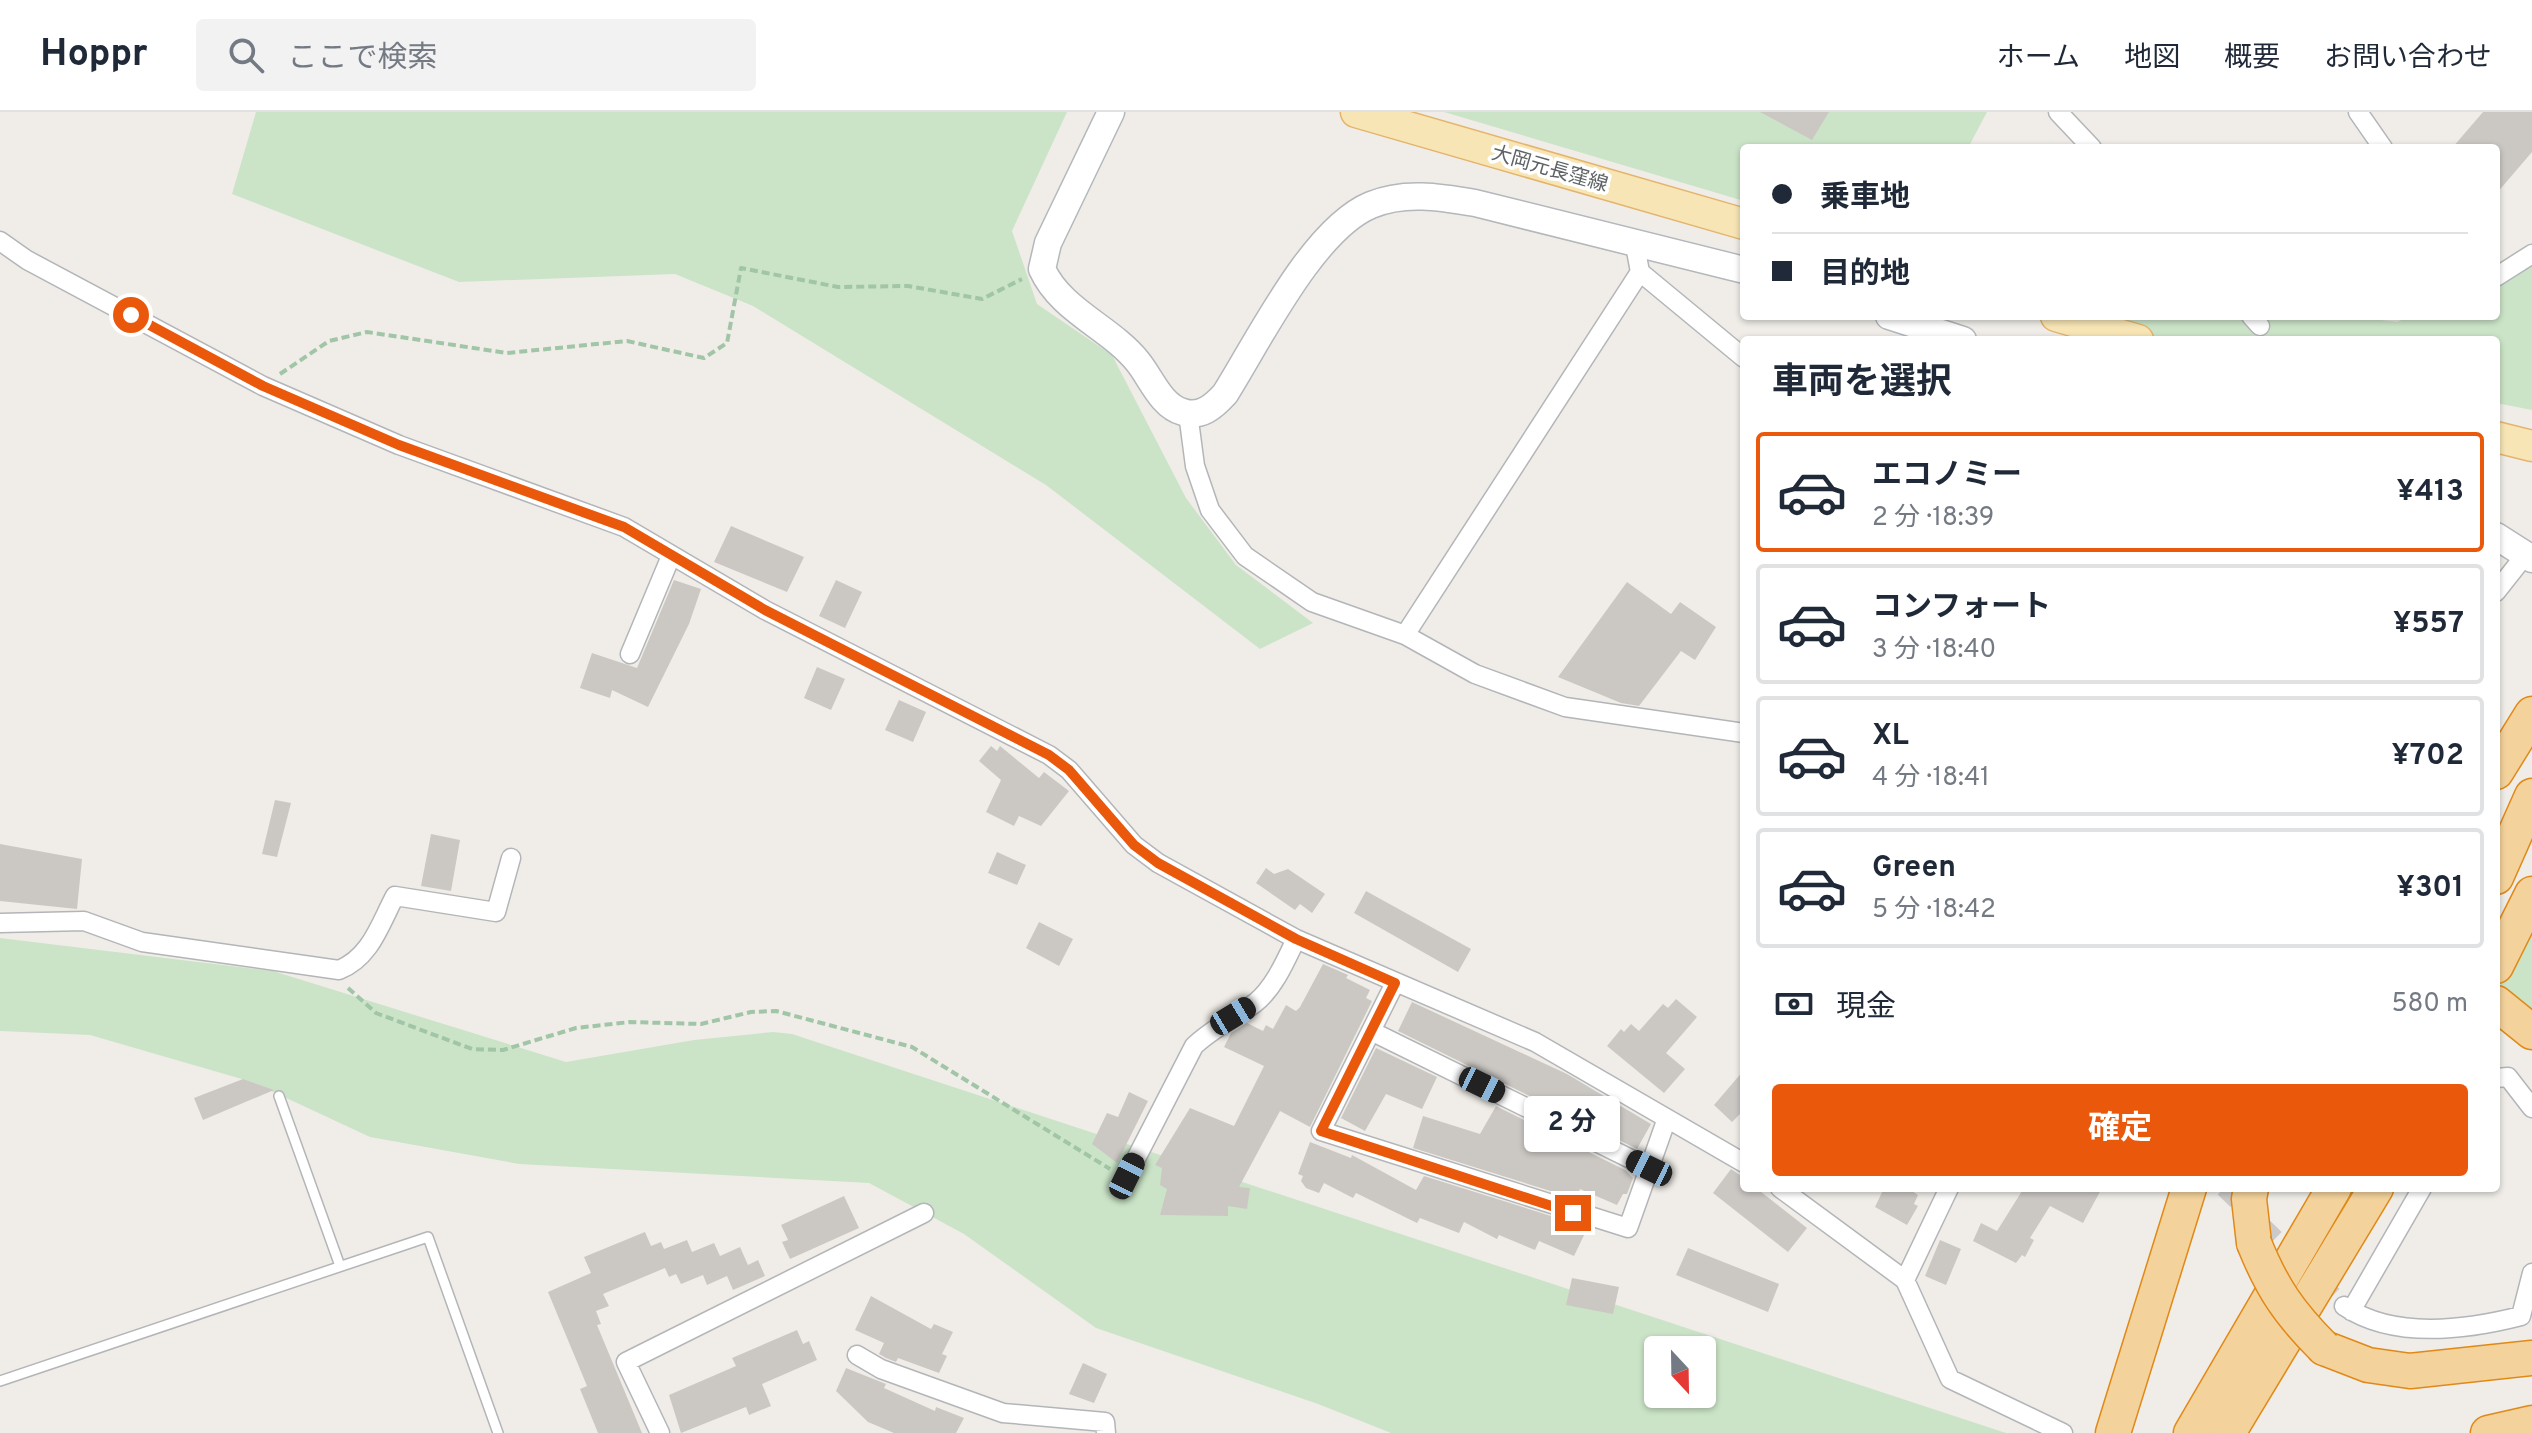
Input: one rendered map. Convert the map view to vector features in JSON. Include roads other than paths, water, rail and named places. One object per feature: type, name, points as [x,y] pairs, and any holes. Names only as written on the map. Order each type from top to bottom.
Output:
[{"type":"highway","points":[[2500,766],[2532,714]]},
{"type":"highway","points":[[2500,868],[2532,796]]},
{"type":"highway","points":[[2500,958],[2532,894]]},
{"type":"highway","points":[[2500,1006],[2532,1032]]},
{"type":"highway","points":[[2116,1426],[2188,1192]]},
{"type":"highway","points":[[2250,1192],[2254,1243],[2269,1280],[2290,1314],[2324,1348],[2368,1365],[2410,1371],[2532,1358]]},
{"type":"highway","points":[[2191,1433],[2332,1192]]},
{"type":"highway","points":[[2228,1433],[2374,1192]]},
{"type":"highway","points":[[2488,1433],[2532,1423]]},
{"type":"main road","name":"大岡元長窪線","points":[[1356,112],[1740,223]]},
{"type":"main road","points":[[2070,320],[2124,336]]},
{"type":"main road","points":[[2500,438],[2532,446]]},
{"type":"street","points":[[1111,112],[1048,243],[1042,269],[1059,297],[1114,338],[1137,361],[1164,400],[1188,413],[1212,408],[1225,394],[1317,247],[1346,219],[1371,205],[1400,197],[1432,196],[1634,240],[1740,269]]},
{"type":"street","points":[[2058,112],[2088,144]]},
{"type":"street","points":[[2358,112],[2380,144]]},
{"type":"street","points":[[1634,240],[1640,272],[1740,355]]},
{"type":"street","points":[[0,241],[27,260],[263,386],[399,445],[624,527],[765,610],[1049,755],[1069,770],[1134,845],[1158,863],[1296,939],[1535,1042],[1666,1121],[1740,1161]]},
{"type":"street","points":[[2500,274],[2532,254]]},
{"type":"street","points":[[1405,635],[1640,272]]},
{"type":"street","points":[[1901,320],[1951,336]]},
{"type":"street","points":[[1188,413],[1195,466],[1210,510],[1245,556],[1312,602],[1405,635],[1475,674],[1565,707],[1740,732]]},
{"type":"street","points":[[2500,539],[2529,557],[2500,588]]},
{"type":"street","points":[[630,654],[671,556]]},
{"type":"street","points":[[0,923],[84,921],[142,942],[339,970],[352,965],[368,949],[395,896],[496,912],[511,858]]},
{"type":"street","points":[[1127,1176],[1194,1046],[1210,1030],[1258,1001],[1282,967],[1296,939]]},
{"type":"street","points":[[1395,983],[1321,1131],[1628,1228],[1666,1121]]},
{"type":"street","points":[[1371,1031],[1649,1168]]},
{"type":"street","points":[[2500,1078],[2508,1077],[2532,1108]]},
{"type":"street","points":[[1785,1192],[1905,1280],[1950,1379],[2063,1433]]},
{"type":"street","points":[[1905,1280],[1947,1192]]},
{"type":"street","points":[[2420,1192],[2348,1308],[2414,1328],[2490,1324],[2526,1315],[2532,1273]]},
{"type":"street","points":[[660,1433],[626,1362],[924,1213]]},
{"type":"street","points":[[857,1355],[881,1369],[1003,1413],[1088,1418],[1105,1422],[1106,1433]]},
{"type":"lane","points":[[279,1096],[340,1266]]},
{"type":"lane","points":[[0,1381],[428,1237],[498,1433]]},
{"type":"tunnel","points":[[2228,1192],[2344,1306]]}]
